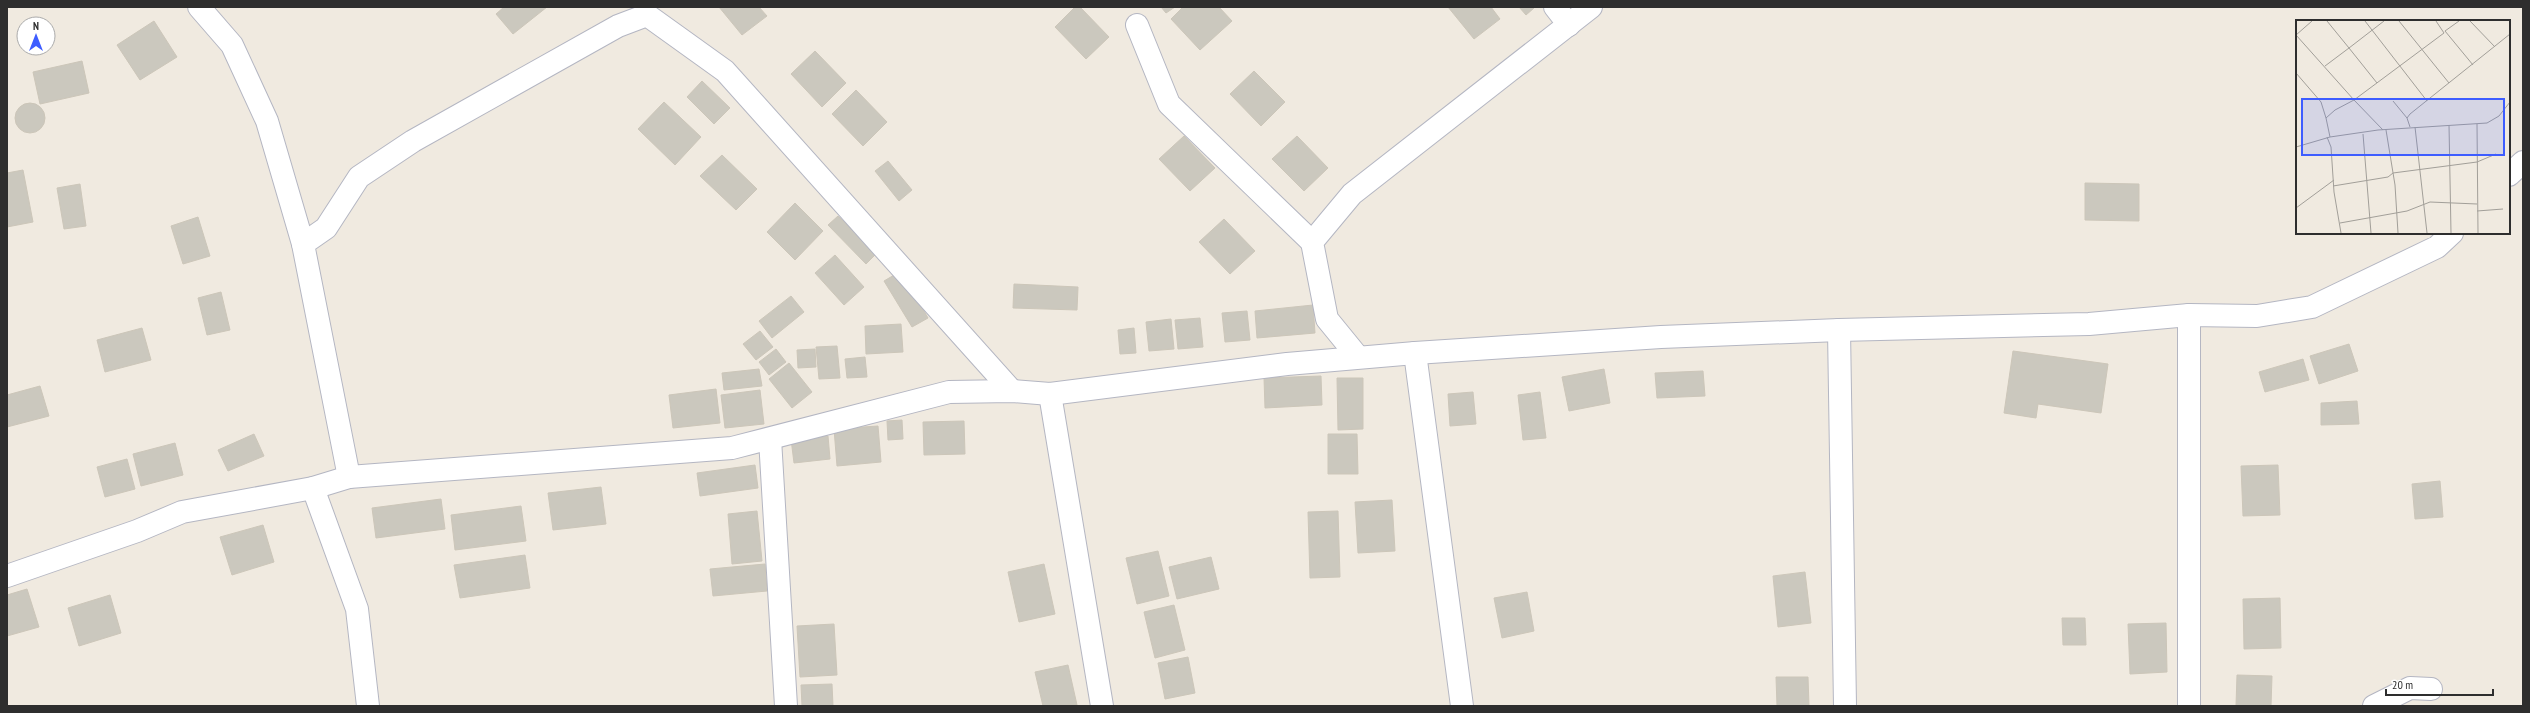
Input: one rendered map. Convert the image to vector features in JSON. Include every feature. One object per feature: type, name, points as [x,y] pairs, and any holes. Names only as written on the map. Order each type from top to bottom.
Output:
[{"type":"street","points":[[199,7],[232,45],[267,121],[303,244],[349,477]]},
{"type":"street","points":[[1555,7],[1569,25]]},
{"type":"street","points":[[1312,242],[1352,194],[1591,7]]},
{"type":"street","points":[[303,244],[326,228],[359,177],[407,145],[649,10],[725,71],[1012,391]]},
{"type":"street","points":[[1137,25],[1169,104],[1312,242],[1327,320],[1358,357]]},
{"type":"street","points":[[2510,173],[2523,162]]},
{"type":"street","points":[[7,576],[137,531],[182,512],[313,488],[349,477],[732,448],[948,392],[1012,391],[1050,394],[1358,357],[1661,337],[1839,330],[2090,324],[2189,315],[2257,316],[2312,307],[2437,246],[2451,234]]},
{"type":"street","points":[[2189,315],[2189,706]]},
{"type":"street","points":[[1839,330],[1845,706]]},
{"type":"street","points":[[1415,353],[1462,706]]},
{"type":"street","points":[[1050,394],[1102,706]]},
{"type":"street","points":[[770,439],[786,706]]},
{"type":"street","points":[[313,488],[357,609],[368,706]]},
{"type":"street","points":[[2374,706],[2410,688],[2431,689]]},
{"type":"building","points":[[504,7],[547,7],[513,34],[496,14]]},
{"type":"building","points":[[719,7],[759,7],[767,16],[742,35]]},
{"type":"building","points":[[1075,7],[1080,7],[1109,37],[1086,59],[1055,27]]},
{"type":"building","points":[[1161,7],[1175,7],[1166,13]]},
{"type":"building","points":[[1183,7],[1219,7],[1232,21],[1200,50],[1171,19]]},
{"type":"building","points":[[1448,7],[1491,7],[1500,19],[1474,39]]},
{"type":"building","points":[[1519,7],[1533,7],[1534,8],[1526,15]]},
{"type":"building","points":[[154,21],[177,57],[140,80],[117,45]]},
{"type":"building","points":[[815,51],[846,83],[822,107],[791,74]]},
{"type":"building","points":[[82,61],[89,93],[40,104],[33,72]]},
{"type":"building","points":[[1254,71],[1285,102],[1261,126],[1230,94]]},
{"type":"building","points":[[702,81],[730,108],[714,124],[687,97]]},
{"type":"building","points":[[856,90],[887,122],[863,146],[832,114]]},
{"type":"building","points":[[664,102],[701,137],[675,165],[638,129]]},
{"type":"building","points":[[30,103],[36,104],[44,112],[44,124],[36,132],[30,133],[24,132],[16,124],[15,118],[16,112],[24,104]]},
{"type":"building","points":[[1184,136],[1215,168],[1190,191],[1159,159]]},
{"type":"building","points":[[1297,136],[1328,168],[1304,191],[1272,159]]},
{"type":"building","points":[[722,155],[757,189],[736,210],[700,176]]},
{"type":"building","points":[[888,161],[912,190],[899,201],[875,171]]},
{"type":"building","points":[[23,170],[33,222],[7,227],[7,173]]},
{"type":"building","points":[[2085,183],[2139,184],[2139,221],[2085,220]]},
{"type":"building","points":[[80,184],[86,226],[64,229],[57,188]]},
{"type":"building","points":[[795,203],[823,231],[795,260],[767,232]]},
{"type":"building","points":[[838,216],[876,254],[866,264],[828,225]]},
{"type":"building","points":[[198,217],[210,256],[183,264],[171,226]]},
{"type":"building","points":[[1224,219],[1255,251],[1230,274],[1199,242]]},
{"type":"building","points":[[835,255],[864,287],[844,305],[815,273]]},
{"type":"building","points":[[901,271],[928,318],[912,327],[884,281]]},
{"type":"building","points":[[1014,284],[1078,287],[1077,310],[1013,308]]},
{"type":"building","points":[[221,292],[230,330],[207,335],[198,298]]},
{"type":"building","points":[[791,296],[804,312],[772,338],[759,321]]},
{"type":"building","points":[[1313,305],[1315,333],[1257,338],[1255,311]]},
{"type":"building","points":[[1247,311],[1250,340],[1225,342],[1222,313]]},
{"type":"building","points":[[1200,318],[1203,347],[1178,349],[1175,320]]},
{"type":"building","points":[[1171,319],[1174,349],[1149,351],[1146,322]]},
{"type":"building","points":[[901,324],[903,352],[866,354],[865,326]]},
{"type":"building","points":[[142,328],[151,360],[105,372],[97,340]]},
{"type":"building","points":[[1134,328],[1136,353],[1120,354],[1118,330]]},
{"type":"building","points":[[760,331],[773,347],[756,360],[743,344]]},
{"type":"building","points":[[2349,344],[2358,371],[2319,384],[2310,356]]},
{"type":"building","points":[[837,346],[840,378],[819,379],[816,347]]},
{"type":"building","points":[[776,349],[786,362],[769,375],[759,362]]},
{"type":"building","points":[[815,349],[816,367],[798,368],[797,350]]},
{"type":"building","points":[[2013,351],[2108,364],[2101,413],[2038,404],[2036,418],[2004,413]]},
{"type":"building","points":[[865,357],[867,377],[847,378],[845,359]]},
{"type":"building","points":[[2303,359],[2309,380],[2265,392],[2259,372]]},
{"type":"building","points":[[789,363],[812,392],[792,408],[769,379]]},
{"type":"building","points":[[759,369],[762,386],[724,390],[722,373]]},
{"type":"building","points":[[1604,369],[1610,403],[1569,411],[1562,377]]},
{"type":"building","points":[[1703,371],[1705,396],[1657,398],[1655,373]]},
{"type":"building","points":[[1321,376],[1322,405],[1265,408],[1264,378]]},
{"type":"building","points":[[1337,378],[1363,378],[1363,429],[1338,430]]},
{"type":"building","points":[[40,386],[49,416],[7,427],[7,395]]},
{"type":"building","points":[[716,389],[720,423],[673,428],[669,395]]},
{"type":"building","points":[[760,390],[764,424],[725,428],[721,395]]},
{"type":"building","points":[[1473,392],[1476,424],[1450,426],[1448,394]]},
{"type":"building","points":[[1540,392],[1546,438],[1523,440],[1518,395]]},
{"type":"building","points":[[2357,401],[2359,424],[2321,425],[2321,403]]},
{"type":"building","points":[[902,420],[903,439],[888,440],[887,421]]},
{"type":"building","points":[[964,421],[965,454],[924,455],[923,422]]},
{"type":"building","points":[[878,426],[881,462],[837,466],[834,429]]},
{"type":"building","points":[[254,434],[264,456],[228,471],[218,450]]},
{"type":"building","points":[[1328,434],[1357,434],[1358,474],[1328,474]]},
{"type":"building","points":[[828,436],[830,459],[794,463],[791,439]]},
{"type":"building","points":[[175,443],[183,475],[141,486],[133,454]]},
{"type":"building","points":[[127,459],[135,489],[105,497],[97,467]]},
{"type":"building","points":[[755,465],[758,488],[700,496],[697,473]]},
{"type":"building","points":[[2278,465],[2280,515],[2243,516],[2241,466]]},
{"type":"building","points":[[2440,481],[2443,517],[2415,519],[2412,484]]},
{"type":"building","points":[[601,487],[606,524],[553,530],[548,493]]},
{"type":"building","points":[[441,499],[445,529],[376,538],[372,508]]},
{"type":"building","points":[[1392,500],[1395,551],[1358,553],[1355,502]]},
{"type":"building","points":[[521,506],[526,541],[455,550],[451,515]]},
{"type":"building","points":[[757,511],[762,561],[732,564],[728,514]]},
{"type":"building","points":[[1338,511],[1340,577],[1310,578],[1308,512]]},
{"type":"building","points":[[263,525],[274,562],[232,575],[220,537]]},
{"type":"building","points":[[1158,551],[1169,596],[1137,604],[1126,558]]},
{"type":"building","points":[[525,555],[530,588],[460,598],[454,565]]},
{"type":"building","points":[[1211,557],[1219,589],[1177,599],[1169,567]]},
{"type":"building","points":[[765,564],[767,591],[713,596],[710,569]]},
{"type":"building","points":[[1044,564],[1055,614],[1019,622],[1008,572]]},
{"type":"building","points":[[1805,572],[1811,623],[1778,627],[1773,576]]},
{"type":"building","points":[[27,589],[39,627],[7,636],[7,595]]},
{"type":"building","points":[[1527,592],[1534,631],[1502,638],[1494,598]]},
{"type":"building","points":[[110,595],[121,633],[79,646],[68,608]]},
{"type":"building","points":[[2280,598],[2281,648],[2244,649],[2243,599]]},
{"type":"building","points":[[1174,605],[1185,650],[1155,658],[1144,612]]},
{"type":"building","points":[[2062,618],[2085,618],[2086,645],[2063,645]]},
{"type":"building","points":[[2166,623],[2167,672],[2130,674],[2128,624]]},
{"type":"building","points":[[834,624],[837,675],[800,677],[797,626]]},
{"type":"building","points":[[1188,657],[1195,693],[1165,699],[1158,663]]},
{"type":"building","points":[[1068,665],[1077,705],[1043,706],[1035,672]]},
{"type":"building","points":[[2237,675],[2272,676],[2271,706],[2236,706]]},
{"type":"building","points":[[1776,677],[1808,677],[1809,706],[1777,706]]},
{"type":"building","points":[[832,684],[833,706],[802,706],[801,685]]}]
